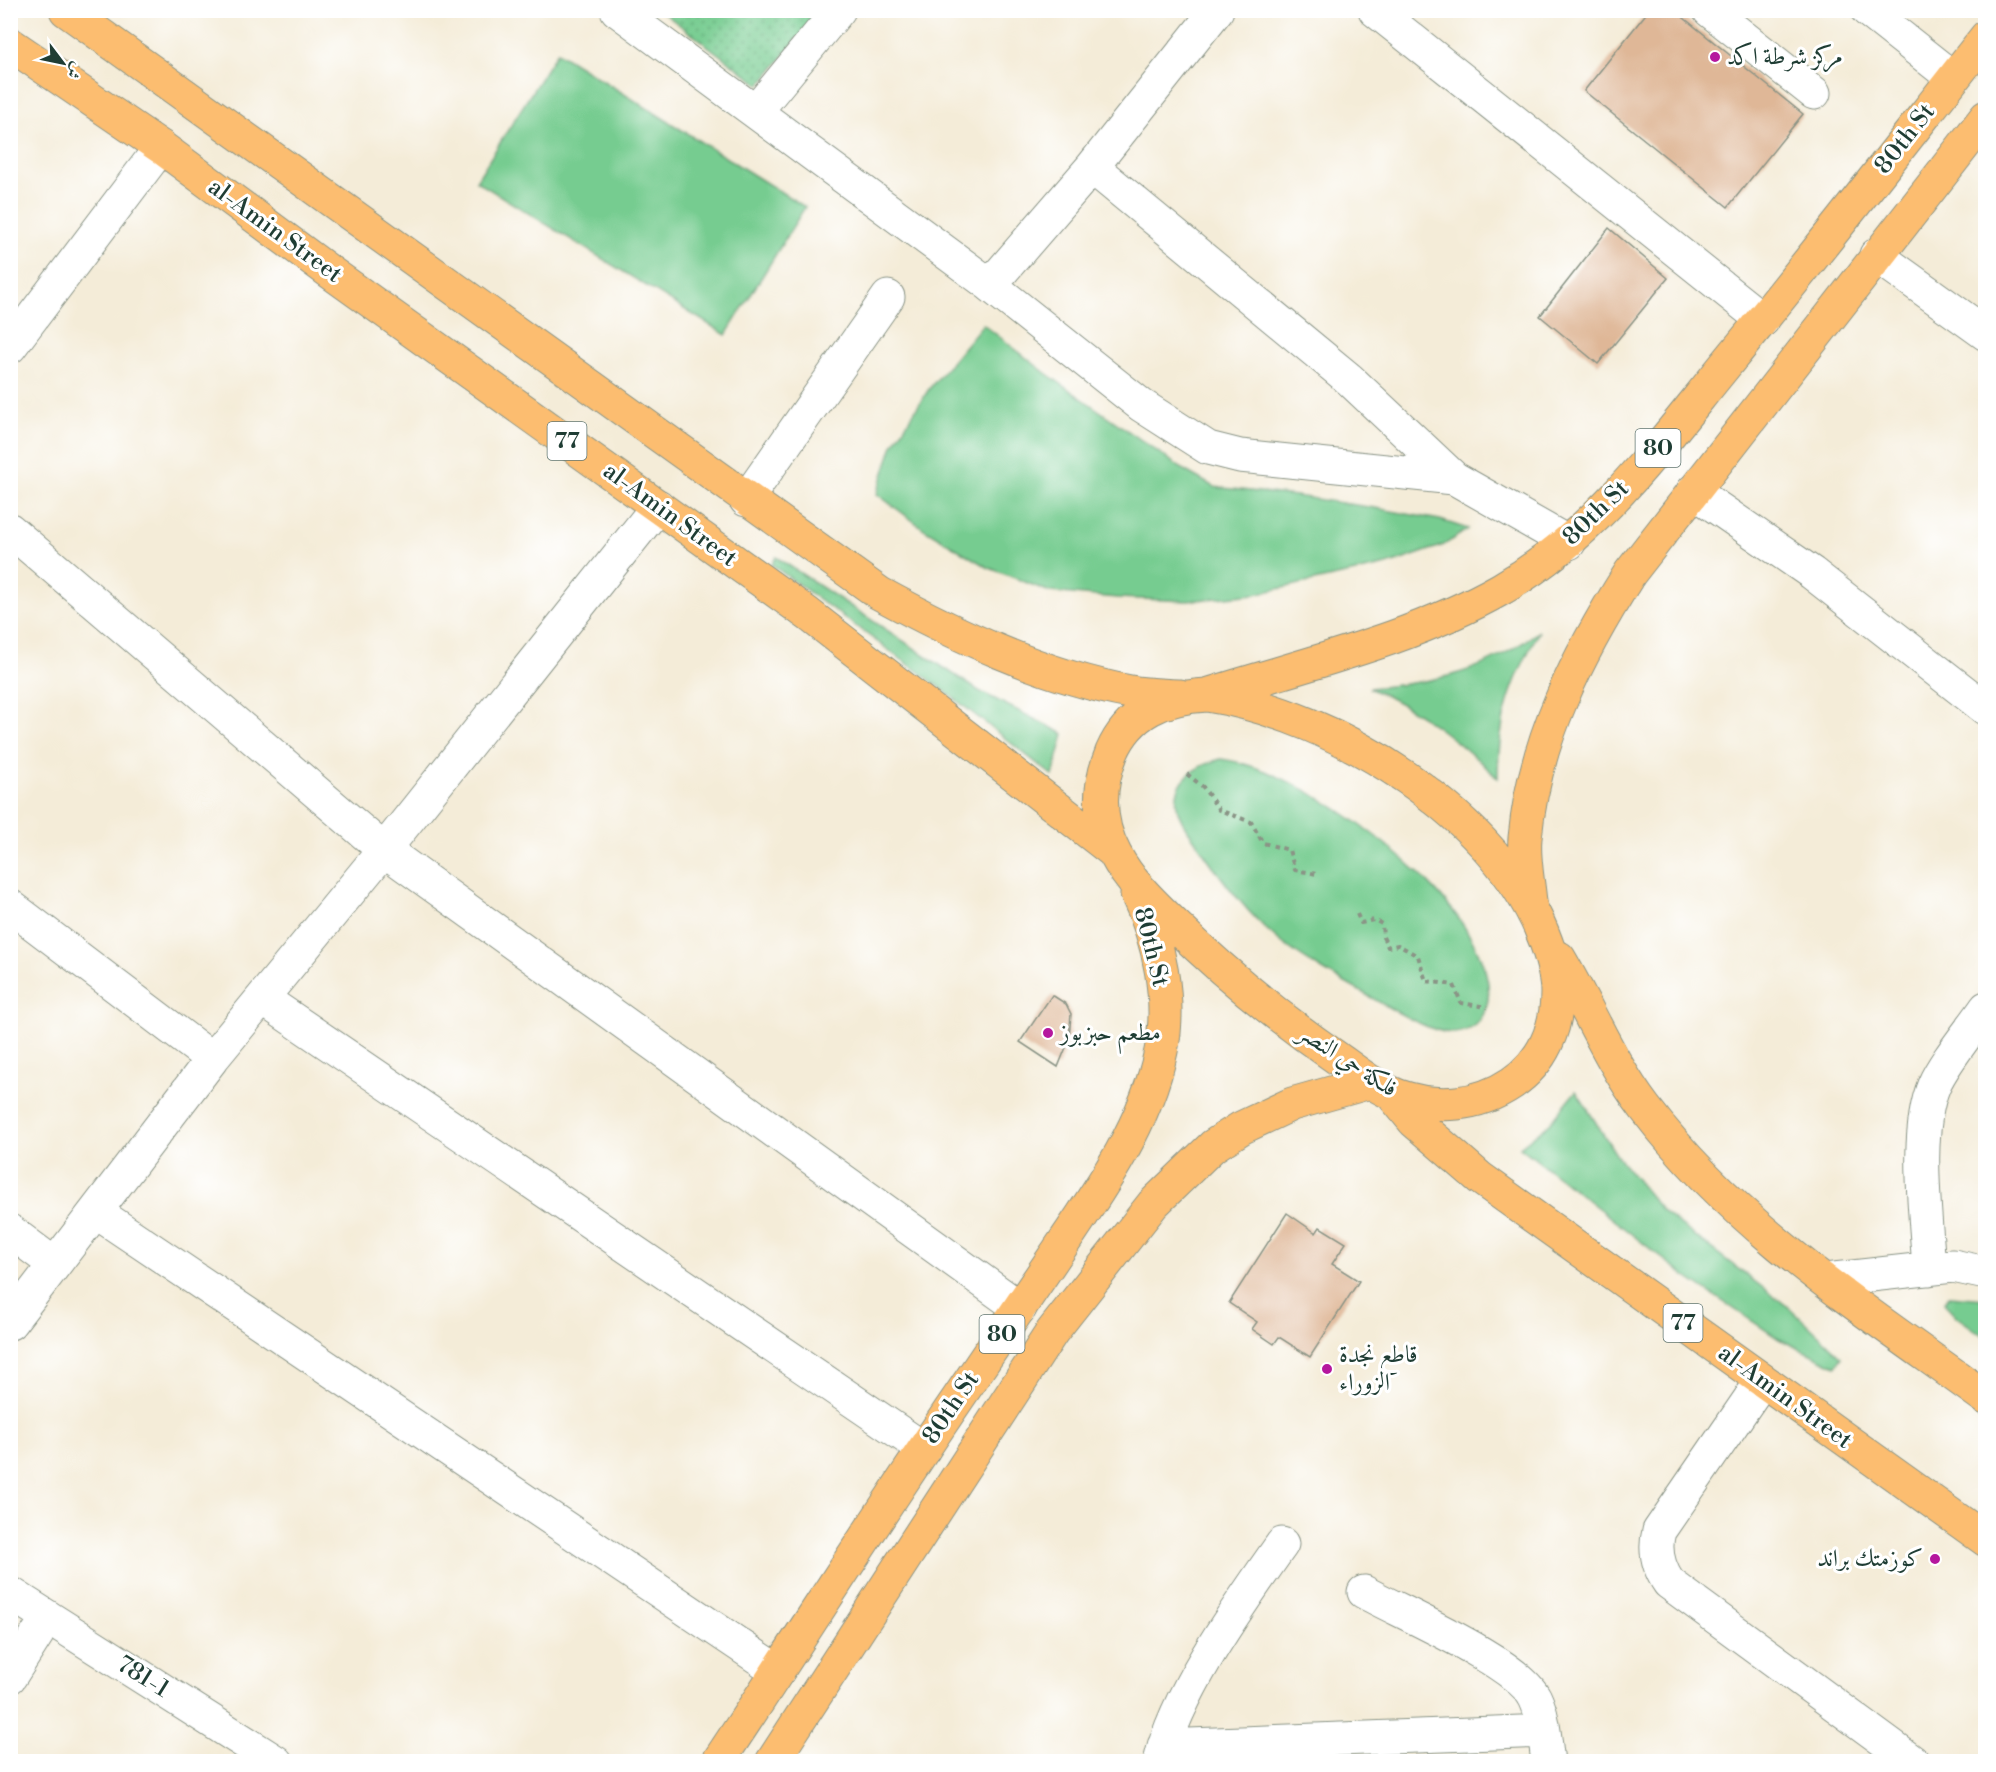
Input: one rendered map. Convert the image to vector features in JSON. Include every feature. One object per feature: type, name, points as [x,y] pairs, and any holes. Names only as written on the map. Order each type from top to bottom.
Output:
[{"type":"main road","name":"77","points":[[66,10],[841,567],[920,615],[1026,661],[1086,682],[1131,692],[1194,696]]},
{"type":"main road","name":"80th St","points":[[1194,696],[1430,625],[1502,588],[1569,543],[1640,469],[1763,320],[1986,37]]},
{"type":"main road","name":"al-Amin Street","points":[[10,44],[161,147],[330,272],[808,614],[1119,862]]},
{"type":"main road","name":"80th St","points":[[1535,917],[1525,840],[1534,774],[1559,702],[1602,618],[1630,573],[1986,117]]},
{"type":"main road","name":"فلكة حي النصر","points":[[1194,696],[1261,707],[1302,723],[1386,764],[1451,811],[1480,839],[1516,883],[1535,917],[1554,964],[1557,1005],[1554,1026],[1535,1062],[1504,1089],[1460,1104],[1414,1101],[1380,1088],[1265,1006],[1184,934],[1144,894],[1119,862],[1101,809],[1101,793],[1109,760],[1116,743],[1134,720],[1155,705],[1194,696]]},
{"type":"main road","name":"80th St","points":[[718,1761],[1020,1308],[1113,1164],[1137,1119],[1161,1050],[1164,1019],[1162,989],[1153,939],[1141,903],[1119,862]]},
{"type":"main road","points":[[1535,917],[1643,1106],[1670,1140],[1714,1188],[1824,1281],[1986,1398]]},
{"type":"main road","name":"80th St","points":[[772,1761],[1052,1332],[1153,1204],[1213,1146],[1240,1128],[1292,1104],[1380,1088]]},
{"type":"main road","name":"al-Amin Street","points":[[1380,1088],[1414,1122],[1480,1178],[1986,1540]]},
{"type":"street","points":[[618,10],[990,285],[1141,405],[1208,448],[1275,460],[1454,478]]},
{"type":"street","points":[[756,111],[838,10]]},
{"type":"street","points":[[990,285],[1092,167],[1217,10]]},
{"type":"street","points":[[1375,10],[1763,320]]},
{"type":"street","points":[[1709,10],[1814,93]]},
{"type":"street","points":[[1867,10],[1953,78]]},
{"type":"street","points":[[10,347],[161,147]]},
{"type":"street","points":[[1092,167],[1349,379],[1454,478],[1569,543]]},
{"type":"street","points":[[1876,255],[1986,334]]},
{"type":"street","points":[[746,500],[888,297]]},
{"type":"street","points":[[1693,491],[1812,573],[1986,709]]},
{"type":"street","points":[[10,1323],[212,1059],[384,850],[658,506]]},
{"type":"street","points":[[10,530],[384,850],[1020,1308]]},
{"type":"street","points":[[10,906],[212,1059]]},
{"type":"street","points":[[263,999],[924,1449]]},
{"type":"street","points":[[1929,1269],[1924,1178],[1924,1124],[1934,1085],[1986,1008]]},
{"type":"street","points":[[96,1212],[778,1671]]},
{"type":"street","points":[[10,1231],[54,1264]]},
{"type":"street","points":[[1824,1281],[1953,1266],[1986,1273]]},
{"type":"street","points":[[1762,1381],[1659,1531],[1657,1539],[1660,1569],[1669,1583],[1913,1761]]},
{"type":"street","points":[[1282,1544],[1238,1608],[1194,1683],[1162,1754],[1546,1746],[1535,1698],[1507,1670],[1364,1592]]},
{"type":"street","name":"781-1","points":[[10,1593],[276,1761]]},
{"type":"street","points":[[10,1677],[48,1617]]},
{"type":"path","points":[[1187,774],[1203,787],[1219,810],[1251,822],[1263,843],[1289,850],[1292,867],[1295,870],[1317,874]]},
{"type":"path","points":[[1357,914],[1361,923],[1374,920],[1383,924],[1383,938],[1388,947],[1398,945],[1418,956],[1426,981],[1454,985],[1461,1003],[1487,1007]]},
{"type":"green space","points":[[661,11],[820,11],[760,85]]},
{"type":"green space","points":[[557,52],[805,207],[726,335],[476,181]]},
{"type":"green space","points":[[983,324],[1047,374],[1184,470],[1214,487],[1375,508],[1440,520],[1468,529],[1444,545],[1387,565],[1255,594],[1188,601],[1050,592],[987,567],[924,529],[877,494],[893,445],[929,389]]},
{"type":"green space","points":[[776,557],[979,691],[1064,734],[1053,776],[942,689],[772,565]]},
{"type":"green space","points":[[1539,631],[1508,702],[1500,737],[1498,778],[1437,727],[1405,706],[1369,688],[1417,682],[1459,673],[1499,657]]},
{"type":"green space","points":[[1221,759],[1252,766],[1286,780],[1322,799],[1357,822],[1421,875],[1446,902],[1465,928],[1482,961],[1488,985],[1488,997],[1486,1009],[1474,1026],[1460,1032],[1442,1032],[1407,1018],[1311,963],[1281,942],[1258,921],[1217,872],[1179,816],[1177,800],[1181,783],[1194,770]]},
{"type":"green space","points":[[1576,1091],[1617,1156],[1662,1211],[1791,1309],[1842,1357],[1836,1366],[1779,1339],[1685,1276],[1520,1147],[1550,1123]]},
{"type":"green space","points":[[1949,1296],[1985,1299],[1985,1337],[1957,1317],[1944,1303]]},
{"type":"building","points":[[1649,10],[1674,10],[1803,114],[1728,207],[1584,91]]},
{"type":"building","points":[[1609,228],[1668,278],[1598,364],[1540,316]]},
{"type":"building","name":"مطعم حبزبوز","points":[[1052,995],[1066,1004],[1071,1014],[1069,1040],[1058,1067],[1020,1042]]},
{"type":"building","points":[[1287,1213],[1316,1233],[1320,1227],[1346,1243],[1332,1264],[1359,1281],[1310,1357],[1279,1337],[1274,1344],[1252,1329],[1257,1322],[1229,1303]]},
{"type":"place","name":"مركز شرطة اكد","points":[[1715,57]]},
{"type":"place","name":"مطعم حبزبوز","points":[[1048,1033]]},
{"type":"place","name":"قاطع نجدة الزوراء","points":[[1327,1369]]},
{"type":"place","name":"كوزمتك براند","points":[[1935,1559]]}]
